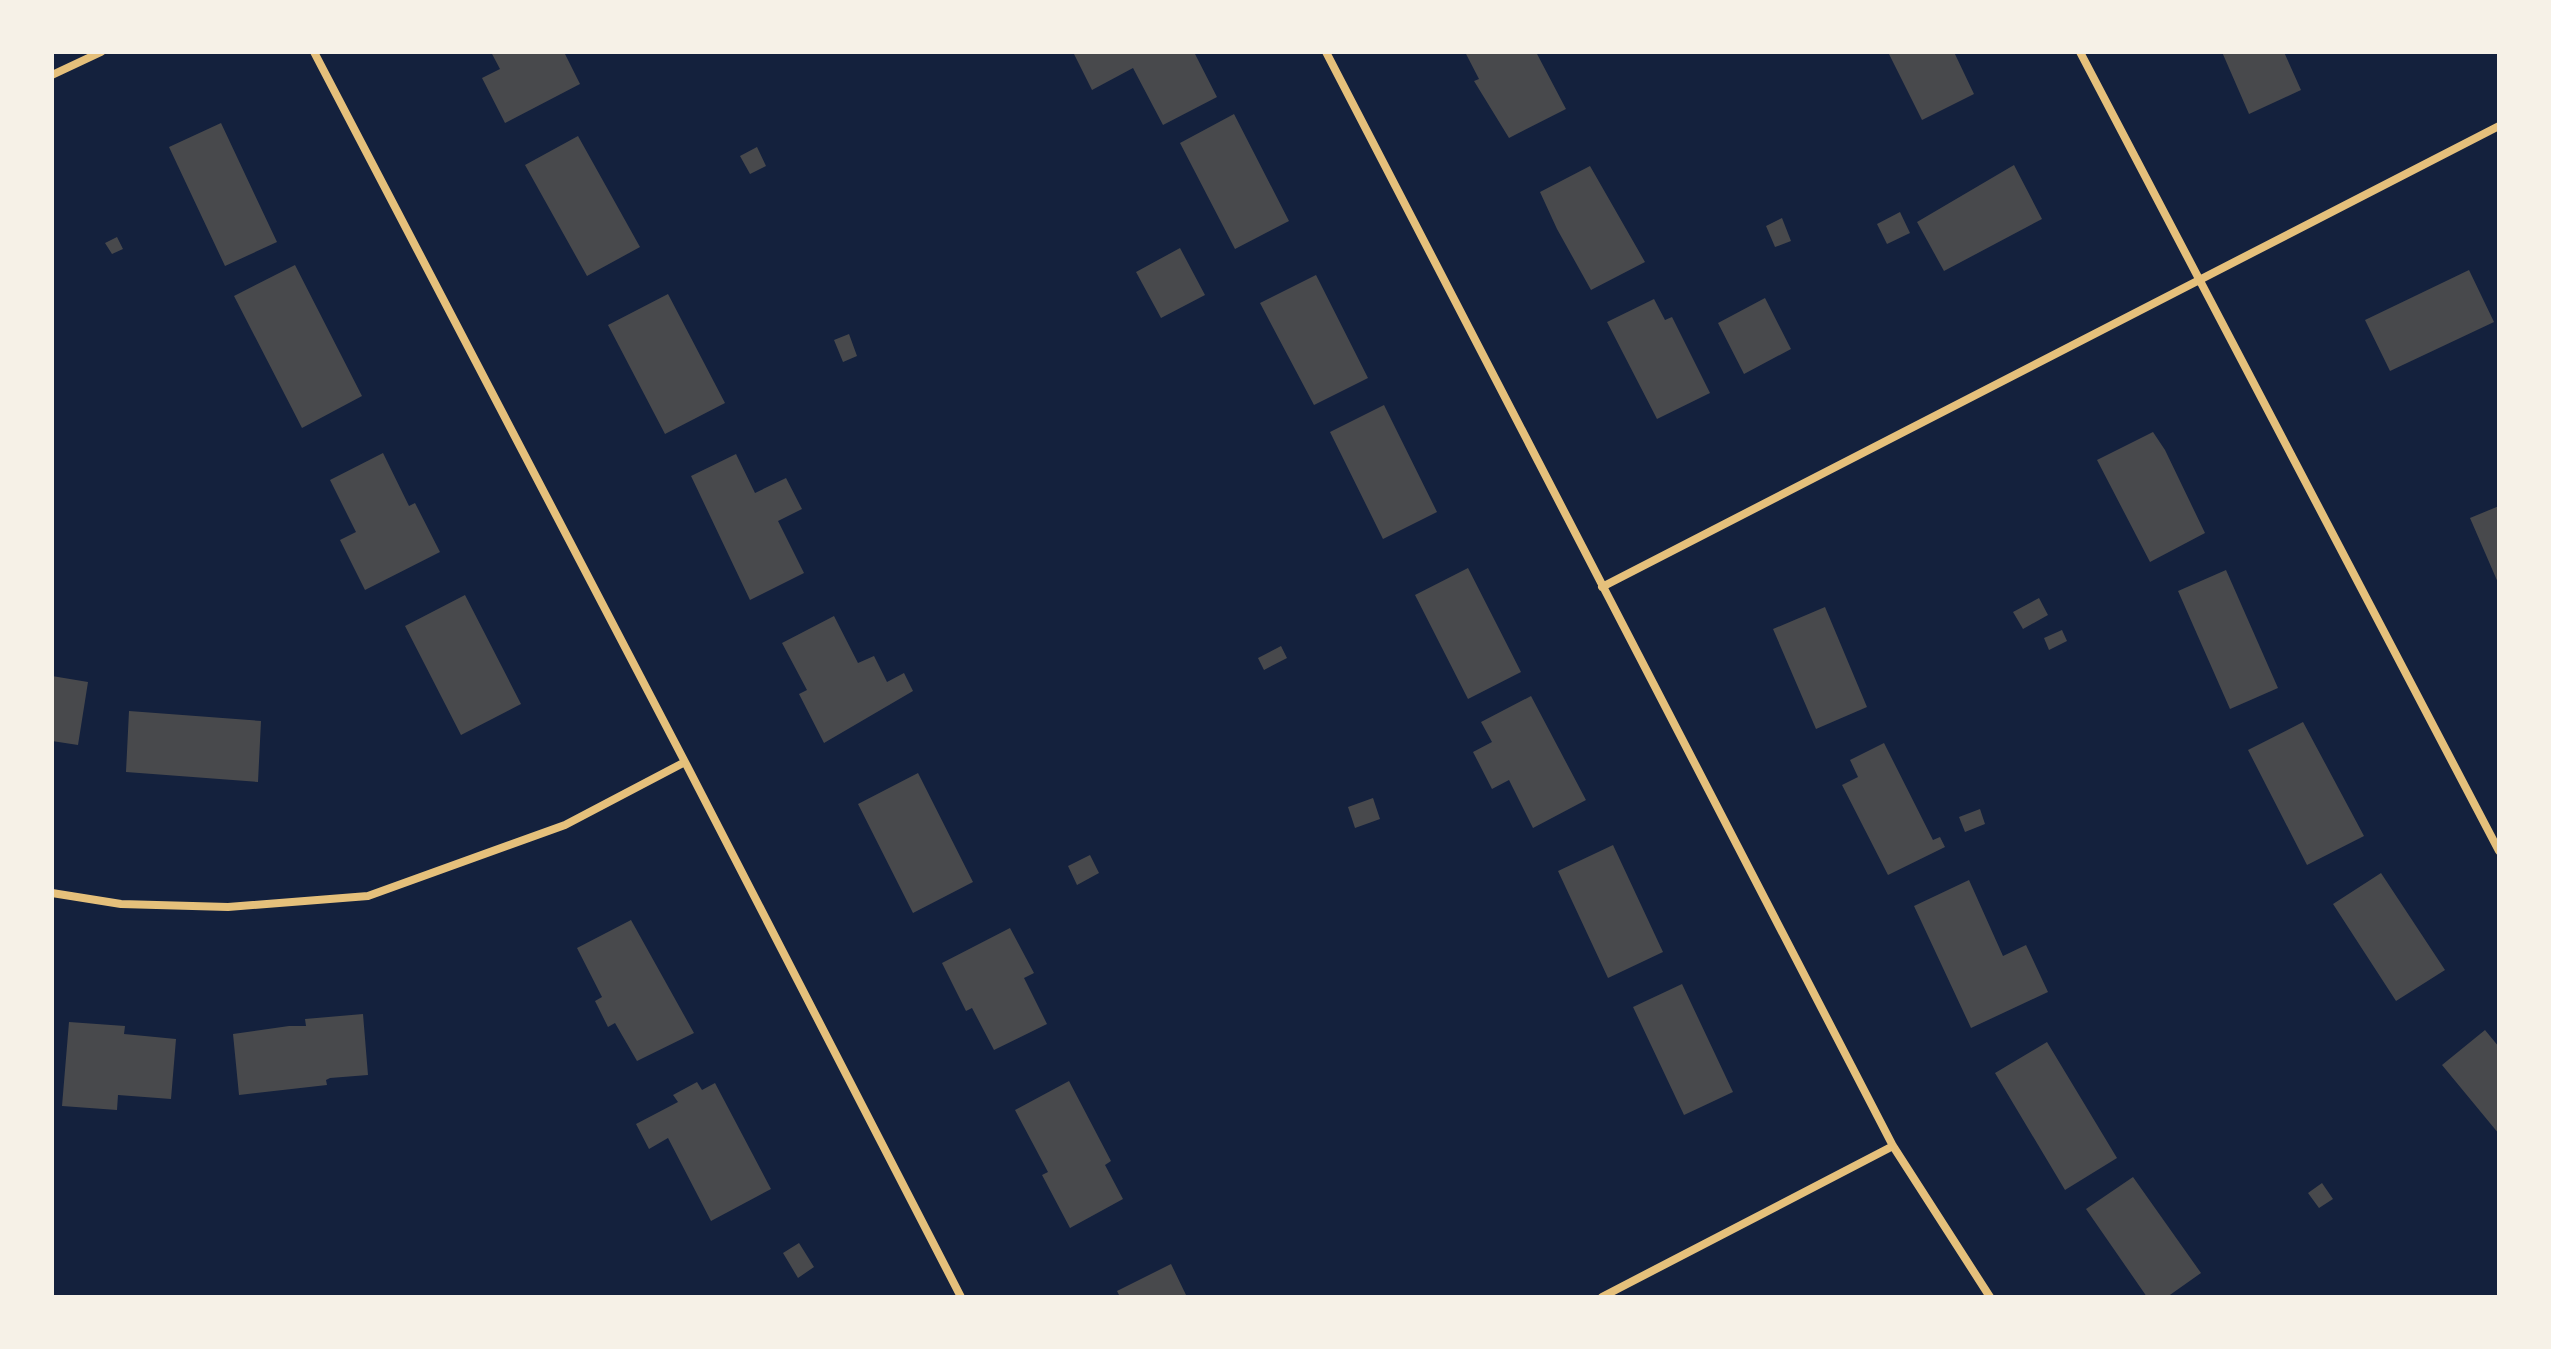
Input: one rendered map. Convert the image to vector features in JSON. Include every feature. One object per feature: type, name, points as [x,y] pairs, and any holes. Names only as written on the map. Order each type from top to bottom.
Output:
[{"type":"street","points":[[52,75],[101,52]]},
{"type":"street","points":[[314,52],[961,1297]]},
{"type":"street","points":[[1326,52],[1893,1146],[1990,1297]]},
{"type":"street","points":[[2080,52],[2499,851]]},
{"type":"street","points":[[1602,587],[2499,126]]},
{"type":"street","points":[[52,893],[121,904],[228,907],[368,896],[565,825],[685,762]]},
{"type":"street","points":[[1602,1297],[1893,1146]]},
{"type":"building","points":[[491,52],[564,52],[580,84],[505,123],[482,78],[500,69]]},
{"type":"building","points":[[1073,52],[1194,52],[1217,97],[1163,125],[1133,68],[1092,90]]},
{"type":"building","points":[[1465,52],[1536,52],[1566,109],[1509,138],[1474,81],[1479,79]]},
{"type":"building","points":[[1888,52],[1954,52],[1974,94],[1922,120]]},
{"type":"building","points":[[2222,52],[2284,52],[2301,90],[2249,114]]},
{"type":"building","points":[[1234,114],[1289,221],[1235,249],[1180,143]]},
{"type":"building","points":[[221,123],[277,242],[225,266],[169,147]]},
{"type":"building","points":[[578,136],[640,247],[587,276],[525,165]]},
{"type":"building","points":[[757,147],[766,166],[750,174],[740,156]]},
{"type":"building","points":[[2014,165],[2042,219],[1944,271],[1917,222]]},
{"type":"building","points":[[1590,166],[1645,262],[1591,290],[1540,192]]},
{"type":"building","points":[[1900,212],[1910,233],[1887,244],[1877,224]]},
{"type":"building","points":[[1782,218],[1791,241],[1775,247],[1766,226]]},
{"type":"building","points":[[117,237],[123,249],[112,254],[105,243]]},
{"type":"building","points":[[1180,248],[1205,295],[1161,318],[1136,272]]},
{"type":"building","points":[[295,265],[362,396],[302,428],[234,296]]},
{"type":"building","points":[[2469,270],[2494,322],[2390,371],[2365,320]]},
{"type":"building","points":[[1316,275],[1368,378],[1314,405],[1260,303]]},
{"type":"building","points":[[668,294],[725,403],[665,434],[608,325]]},
{"type":"building","points":[[1765,298],[1791,349],[1744,374],[1718,323]]},
{"type":"building","points":[[1654,299],[1665,320],[1672,317],[1710,393],[1657,419],[1607,322]]},
{"type":"building","points":[[849,334],[857,356],[843,362],[834,340]]},
{"type":"building","points":[[1384,405],[1437,512],[1383,539],[1330,432]]},
{"type":"building","points":[[2153,432],[2165,450],[2205,533],[2150,562],[2097,460]]},
{"type":"building","points":[[383,453],[409,506],[415,503],[440,552],[365,590],[340,540],[356,532],[330,480]]},
{"type":"building","points":[[736,454],[755,493],[786,478],[802,509],[778,521],[804,573],[750,600],[691,476]]},
{"type":"building","points":[[2499,506],[2499,585],[2470,518]]},
{"type":"building","points":[[1468,568],[1521,672],[1468,699],[1415,595]]},
{"type":"building","points":[[2226,570],[2278,688],[2230,709],[2178,591]]},
{"type":"building","points":[[465,595],[521,704],[461,735],[405,626]]},
{"type":"building","points":[[2039,598],[2048,615],[2023,629],[2013,612]]},
{"type":"building","points":[[1825,607],[1867,707],[1816,729],[1773,629]]},
{"type":"building","points":[[834,616],[858,663],[874,656],[887,682],[904,673],[913,691],[824,743],[799,694],[807,690],[782,643]]},
{"type":"building","points":[[2062,630],[2067,641],[2049,650],[2044,638]]},
{"type":"building","points":[[1281,646],[1287,658],[1264,670],[1258,658]]},
{"type":"building","points":[[52,676],[88,682],[78,745],[52,741]]},
{"type":"building","points":[[1531,696],[1586,800],[1533,828],[1509,780],[1492,789],[1473,752],[1492,742],[1481,722]]},
{"type":"building","points":[[129,711],[261,721],[258,782],[126,772]]},
{"type":"building","points":[[2303,722],[2364,836],[2307,865],[2248,750]]},
{"type":"building","points":[[1884,743],[1933,840],[1940,837],[1945,847],[1888,875],[1842,785],[1858,777],[1850,760]]},
{"type":"building","points":[[918,773],[973,882],[913,913],[858,804]]},
{"type":"building","points":[[1373,798],[1380,819],[1355,828],[1348,807]]},
{"type":"building","points":[[1980,809],[1985,824],[1965,832],[1959,817]]},
{"type":"building","points":[[1613,845],[1663,952],[1608,978],[1558,871]]},
{"type":"building","points":[[1090,855],[1099,873],[1077,885],[1068,866]]},
{"type":"building","points":[[2381,873],[2445,970],[2396,1001],[2333,904]]},
{"type":"building","points":[[1969,880],[2003,956],[2026,945],[2048,992],[1971,1028],[1914,906]]},
{"type":"building","points":[[631,920],[694,1033],[637,1061],[615,1023],[608,1027],[595,1001],[602,997],[577,948]]},
{"type":"building","points":[[1010,928],[1034,973],[1024,978],[1047,1024],[994,1050],[972,1008],[966,1011],[942,963]]},
{"type":"building","points":[[1682,984],[1733,1092],[1684,1115],[1633,1007]]},
{"type":"building","points":[[363,1014],[368,1075],[330,1078],[326,1080],[327,1085],[239,1095],[233,1034],[306,1026],[305,1019]]},
{"type":"building","points":[[69,1022],[125,1026],[124,1034],[176,1039],[171,1099],[118,1095],[117,1110],[62,1106]]},
{"type":"building","points":[[2485,1030],[2499,1047],[2499,1134],[2442,1065]]},
{"type":"building","points":[[2047,1042],[2117,1158],[2065,1190],[1995,1073]]},
{"type":"building","points":[[1069,1081],[1111,1161],[1105,1165],[1123,1199],[1070,1228],[1042,1175],[1048,1172],[1015,1110]]},
{"type":"building","points":[[697,1082],[702,1090],[715,1083],[771,1189],[711,1221],[668,1138],[649,1149],[636,1124],[678,1102],[673,1095]]},
{"type":"building","points":[[2133,1177],[2201,1273],[2167,1297],[2147,1297],[2086,1209]]},
{"type":"building","points":[[2322,1183],[2333,1199],[2319,1208],[2308,1193]]},
{"type":"building","points":[[799,1243],[814,1267],[798,1278],[783,1253]]},
{"type":"building","points":[[1171,1264],[1187,1297],[1120,1297],[1117,1291]]}]
